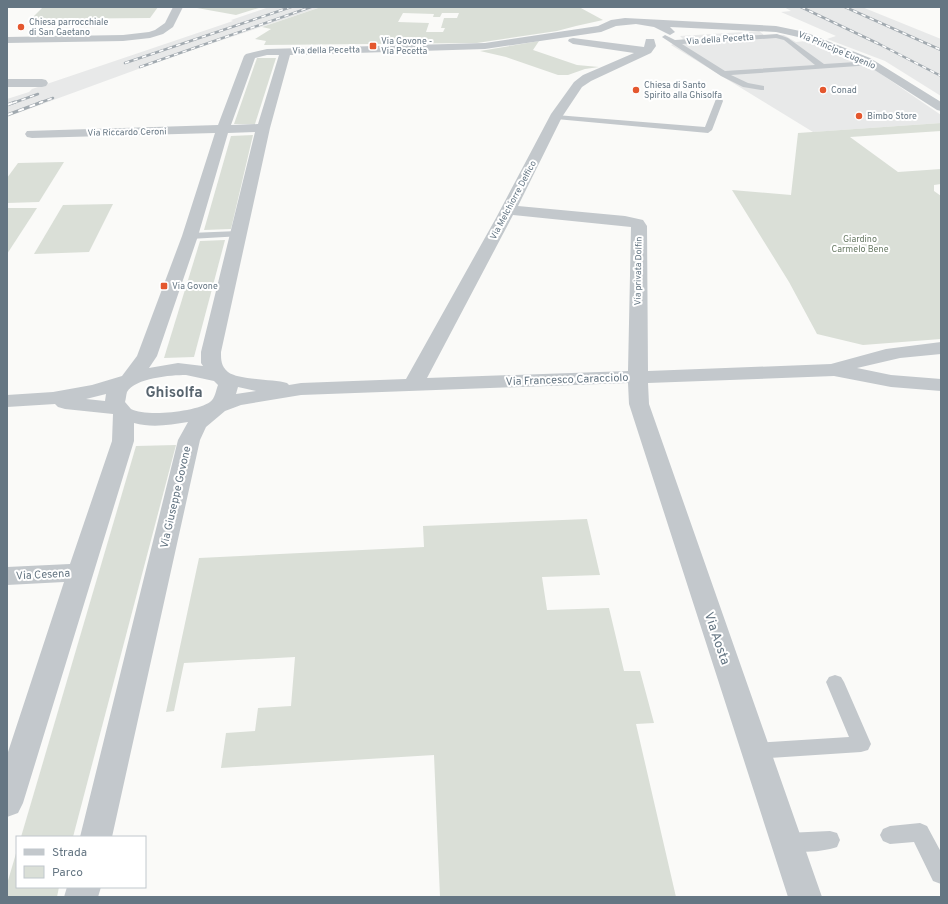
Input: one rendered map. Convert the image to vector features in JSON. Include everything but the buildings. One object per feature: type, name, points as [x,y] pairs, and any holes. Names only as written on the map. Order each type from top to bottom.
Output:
[{"type":"street","points":[[7,40],[123,38],[150,35],[159,32],[170,24],[178,7]]},
{"type":"street","name":"Via della Pecetta","points":[[223,129],[250,56],[267,52],[473,47],[569,34],[603,32],[625,40],[649,46],[670,37],[664,27],[652,23],[619,22],[607,25],[603,32]]},
{"type":"street","name":"Via Principe Eugenio","points":[[652,23],[768,28],[793,31],[872,63],[941,107]]},
{"type":"street","name":"Via Principe Eugenio","points":[[670,37],[684,29],[722,27]]},
{"type":"street","points":[[539,39],[649,46]]},
{"type":"street","name":"Via Melchiorre Delfico","points":[[413,385],[508,210],[556,117],[582,81],[649,46]]},
{"type":"street","name":"Via Giuseppe Govone","points":[[96,836],[189,440],[199,422],[216,408],[225,398],[228,386],[218,374],[212,363],[211,352],[263,128],[286,51]]},
{"type":"street","points":[[7,83],[42,83]]},
{"type":"street","points":[[7,803],[123,441],[121,411],[115,402],[117,390],[131,379],[141,367],[147,356],[190,236],[223,129],[263,128]]},
{"type":"street","name":"Via Riccardo Ceroni","points":[[32,134],[223,129]]},
{"type":"street","name":"Via privata Dolfin","points":[[508,210],[637,223],[639,228],[637,348],[639,376]]},
{"type":"street","name":"Via Francesco Caracciolo","points":[[834,370],[866,358],[893,353],[941,348]]},
{"type":"street","points":[[893,353],[891,355],[891,362],[906,376],[934,385]]},
{"type":"street","name":"Via Francesco Caracciolo","points":[[131,379],[153,372],[178,369],[197,370],[218,374],[239,381],[301,390]]},
{"type":"street","name":"Via Francesco Caracciolo","points":[[216,408],[237,400],[301,390],[639,376],[834,370],[891,381],[934,385]]},
{"type":"street","name":"Via Aosta","points":[[639,376],[639,404],[805,897]]},
{"type":"street","points":[[7,401],[34,400],[96,390],[131,379]]},
{"type":"street","points":[[34,400],[121,411],[144,419],[169,419],[193,415],[216,408]]},
{"type":"street","name":"Via Cesena","points":[[7,576],[80,572]]},
{"type":"lane","name":"Via della Pecetta","points":[[670,37],[776,36],[786,39],[824,67]]},
{"type":"lane","points":[[670,37],[724,74],[746,85],[761,88]]},
{"type":"lane","points":[[724,74],[872,63]]},
{"type":"lane","points":[[556,117],[708,130],[719,101]]},
{"type":"lane","points":[[190,236],[238,234]]},
{"type":"lane","points":[[756,751],[861,744],[835,682]]},
{"type":"lane","points":[[890,835],[920,832],[941,874]]},
{"type":"lane","points":[[786,842],[830,840]]},
{"type":"shaded area","points":[[269,7],[321,7],[171,57],[7,117],[7,99],[29,92],[32,89],[233,21],[231,20]]},
{"type":"shaded area","points":[[784,7],[862,7],[941,39],[941,96],[885,61],[827,39],[836,36],[781,12],[791,11]]},
{"type":"shaded area","points":[[759,31],[764,35],[784,35],[796,42],[806,41],[845,59],[862,61],[941,115],[941,123],[813,132],[671,45],[683,39],[680,36]]},
{"type":"green space","points":[[43,7],[158,7],[150,18],[31,19]]},
{"type":"green space","points":[[262,7],[236,15],[197,8]]},
{"type":"green space","points":[[321,7],[579,7],[603,20],[557,31],[477,43],[264,45],[266,41],[255,39],[271,29],[262,27]],"holes":[[[403,13],[434,14],[433,17],[440,17],[442,13],[459,13],[457,18],[444,18],[441,28],[445,28],[443,32],[426,32],[429,23],[398,22]]]},
{"type":"green space","points":[[539,41],[533,50],[577,65],[599,67],[585,69],[568,75],[558,75],[506,57],[480,51]]},
{"type":"green space","points":[[257,58],[276,58],[255,124],[234,124]]},
{"type":"green space","name":"Giardino Carmelo Bene","points":[[941,123],[941,131],[850,137],[898,172],[941,169],[941,184],[934,185],[934,191],[941,196],[941,339],[863,345],[817,334],[789,282],[732,190],[791,195],[798,133]]},
{"type":"green space","points":[[253,135],[231,229],[204,230],[231,136]]},
{"type":"green space","points":[[64,162],[39,202],[7,203],[7,178],[18,163]]},
{"type":"green space","points":[[113,204],[89,252],[34,254],[63,205]]},
{"type":"green space","points":[[7,208],[37,208],[7,254]]},
{"type":"green space","points":[[225,240],[194,357],[164,358],[200,241]]},
{"type":"green space","points":[[176,445],[73,836],[21,836],[136,446]]},
{"type":"green space","points":[[587,519],[600,575],[542,577],[547,610],[609,608],[624,671],[640,671],[654,723],[636,724],[676,897],[440,897],[434,755],[221,768],[226,733],[255,731],[258,708],[291,706],[295,657],[184,663],[174,711],[166,712],[199,558],[424,547],[423,526]]},
{"type":"green space","points":[[16,853],[16,888],[59,888],[57,897],[7,897],[7,884]]},
{"type":"railway","points":[[125,63],[291,7]]},
{"type":"railway","points":[[140,67],[311,7]]},
{"type":"railway","points":[[801,7],[879,44],[941,76]]},
{"type":"railway","points":[[845,7],[941,50]]},
{"type":"railway","points":[[13,103],[38,94]]},
{"type":"railway","points":[[39,103],[53,98]]},
{"type":"railway","points":[[7,105],[15,102]]},
{"type":"railway","points":[[7,115],[42,102]]},
{"type":"place","name":"Chiesa parrocchiale di San Gaetano","points":[[21,27]]},
{"type":"place","name":"Via Govone - Via Pecetta","points":[[373,46]]},
{"type":"place","name":"Chiesa di Santo Spirito alla Ghisolfa","points":[[636,90]]},
{"type":"place","name":"Conad","points":[[823,90]]},
{"type":"place","name":"Bimbo Store","points":[[859,116]]},
{"type":"place","name":"Via Govone","points":[[164,286]]},
{"type":"district","name":"Ghisolfa","points":[[174,392]]}]
